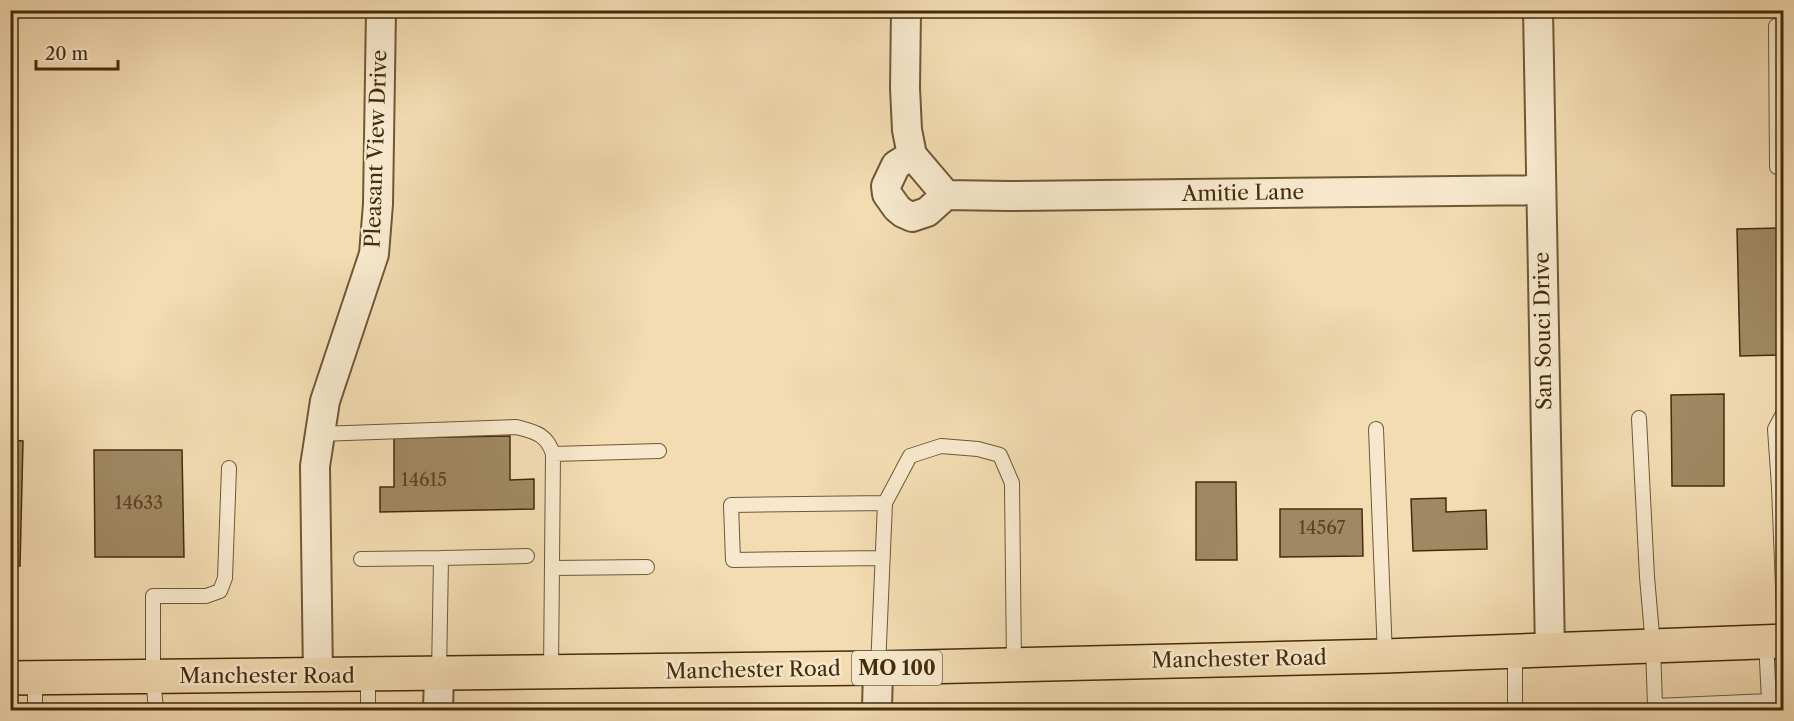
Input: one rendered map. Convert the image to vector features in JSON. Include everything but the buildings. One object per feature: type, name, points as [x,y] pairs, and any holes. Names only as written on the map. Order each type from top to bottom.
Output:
[{"type":"highway","name":"Manchester Road","points":[[23,678],[878,668],[1385,656],[1775,641]]},
{"type":"street","name":"Pleasant View Drive","points":[[318,675],[315,466],[325,401],[374,254],[378,204],[381,10]]},
{"type":"street","points":[[906,10],[905,88],[907,130],[912,155],[946,195],[927,212],[912,217],[897,208],[887,194],[886,186],[896,165],[912,155]]},
{"type":"street","name":"San Souci Drive","points":[[1538,10],[1550,651]]},
{"type":"street","name":"Amitie Lane","points":[[946,195],[1540,190]]},
{"type":"street","points":[[877,711],[878,668]]},
{"type":"street","points":[[438,711],[439,674]]},
{"type":"lane","points":[[1776,26],[1778,168],[1784,168]]},
{"type":"lane","points":[[1784,412],[1775,429],[1781,488],[1784,612]]},
{"type":"lane","points":[[1639,418],[1653,646],[1654,709],[1769,701],[1775,641]]},
{"type":"lane","points":[[319,434],[516,427],[534,432],[549,443],[553,454],[551,673]]},
{"type":"lane","points":[[1376,429],[1385,656]]},
{"type":"lane","points":[[878,668],[885,503],[910,456],[941,446],[978,449],[1000,456],[1012,483],[1014,665]]},
{"type":"lane","points":[[553,454],[659,451]]},
{"type":"lane","points":[[156,711],[153,677],[153,596],[206,596],[220,591],[225,578],[230,468]]},
{"type":"lane","points":[[882,558],[733,560],[731,505],[885,503]]},
{"type":"lane","points":[[361,559],[527,556]]},
{"type":"lane","points":[[439,674],[441,558]]},
{"type":"lane","points":[[552,568],[647,567]]},
{"type":"lane","points":[[1515,652],[1515,711]]},
{"type":"lane","points":[[368,675],[368,711]]},
{"type":"lane","points":[[23,678],[35,711]]}]
